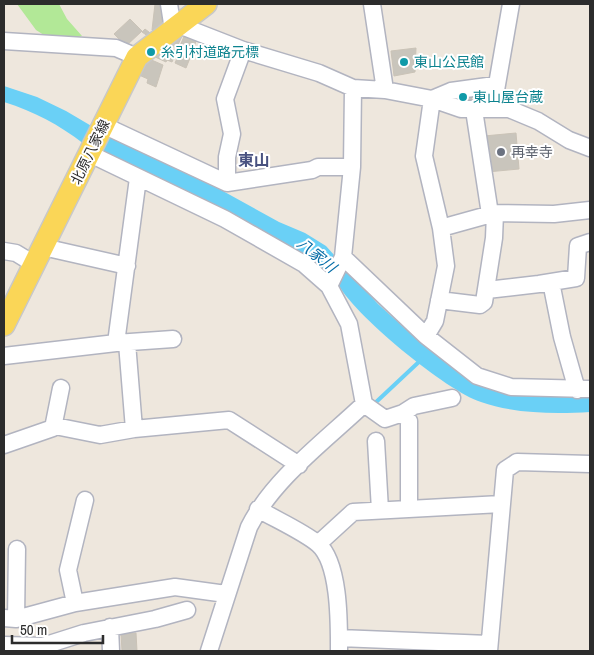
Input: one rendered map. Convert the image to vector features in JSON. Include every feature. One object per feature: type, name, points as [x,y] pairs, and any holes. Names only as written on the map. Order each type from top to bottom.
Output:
[{"type":"main road","name":"北原八家線","points":[[4,325],[137,57],[206,4]]},
{"type":"street","points":[[169,4],[176,27],[319,73],[353,88],[385,90],[432,99],[461,109],[509,109],[538,122],[569,140],[590,148]]},
{"type":"street","points":[[372,4],[385,90]]},
{"type":"street","points":[[495,108],[495,85],[511,4]]},
{"type":"street","points":[[4,41],[116,48],[137,57]]},
{"type":"street","points":[[227,183],[227,157],[232,134],[225,98],[243,50]]},
{"type":"street","points":[[432,99],[451,91],[495,85]]},
{"type":"street","points":[[329,286],[343,257],[352,167],[353,88]]},
{"type":"street","points":[[426,336],[435,321],[446,266],[440,228],[424,156],[432,99]]},
{"type":"street","points":[[439,300],[480,305],[484,302],[487,290],[494,238],[492,214],[474,110]]},
{"type":"street","points":[[103,125],[227,183],[312,170],[318,167],[352,167]]},
{"type":"street","points":[[90,154],[225,219],[304,264],[329,286],[349,324],[364,404],[385,419],[403,413],[414,406],[452,398]]},
{"type":"street","points":[[134,429],[122,343],[127,266],[138,178]]},
{"type":"street","points":[[440,228],[492,214],[554,214],[590,210]]},
{"type":"street","points":[[487,290],[576,278],[578,246],[590,242]]},
{"type":"street","points":[[4,251],[127,266]]},
{"type":"street","points":[[343,257],[426,336],[477,376],[511,387],[584,389],[562,337],[551,282]]},
{"type":"street","points":[[4,356],[173,339]]},
{"type":"street","points":[[55,426],[61,388]]},
{"type":"street","points":[[209,651],[249,527],[258,509],[274,489],[364,404]]},
{"type":"street","points":[[403,413],[409,421],[409,508]]},
{"type":"street","points":[[4,446],[55,426],[100,435],[134,429],[229,420],[299,465]]},
{"type":"street","points":[[376,440],[380,510]]},
{"type":"street","points":[[258,509],[318,544],[326,554],[338,598],[339,645],[489,648],[505,470],[517,462],[590,464]]},
{"type":"street","points":[[75,603],[68,570],[85,500]]},
{"type":"street","points":[[318,544],[352,512],[502,504]]},
{"type":"street","points":[[17,549],[10,618],[75,603],[175,587],[226,594]]},
{"type":"street","points":[[4,645],[45,649],[70,636],[155,619],[187,610]]},
{"type":"street","points":[[110,627],[111,651]]},
{"type":"green space","points":[[17,4],[59,4],[67,19],[82,36],[55,42],[36,30]]},
{"type":"water","name":"八家川","points":[[4,86],[37,97],[66,111],[105,134],[192,174],[279,222],[305,233],[326,246],[378,304],[409,332],[471,377],[590,393],[590,412],[549,413],[521,411],[494,406],[466,395],[425,368],[380,331],[346,296],[337,282],[84,144],[46,119],[4,102]]},
{"type":"building","points":[[155,4],[164,5],[161,31],[152,30]]},
{"type":"building","points":[[130,19],[142,31],[126,46],[114,34]]},
{"type":"building","points":[[145,29],[154,36],[152,39],[142,32]]},
{"type":"building","points":[[183,34],[176,49],[166,41]]},
{"type":"building","points":[[185,34],[197,39],[192,51],[180,46]]},
{"type":"building","points":[[161,44],[177,51],[172,62],[167,60],[166,62],[151,55],[152,51],[163,56],[165,50],[159,48]]},
{"type":"building","name":"東山公民館","points":[[416,48],[415,72],[394,76],[391,51]]},
{"type":"building","points":[[181,49],[192,53],[186,68],[175,63]]},
{"type":"building","points":[[147,58],[163,65],[156,87],[147,83],[148,79],[139,75]]},
{"type":"building","name":"東山屋台蔵","points":[[455,91],[471,91],[472,103],[455,104]]},
{"type":"building","name":"再幸寺","points":[[516,133],[519,169],[487,172],[484,136]]},
{"type":"building","points":[[136,633],[137,651],[122,651],[121,634]]},
{"type":"waterway","points":[[374,404],[422,359]]},
{"type":"place","name":"糸引村道路元標","points":[[151,52]]},
{"type":"place","name":"東山公民館","points":[[404,62]]},
{"type":"place","name":"東山屋台蔵","points":[[463,97]]},
{"type":"place","name":"再幸寺","points":[[501,152]]},
{"type":"district","name":"東山","points":[[254,160]]}]
